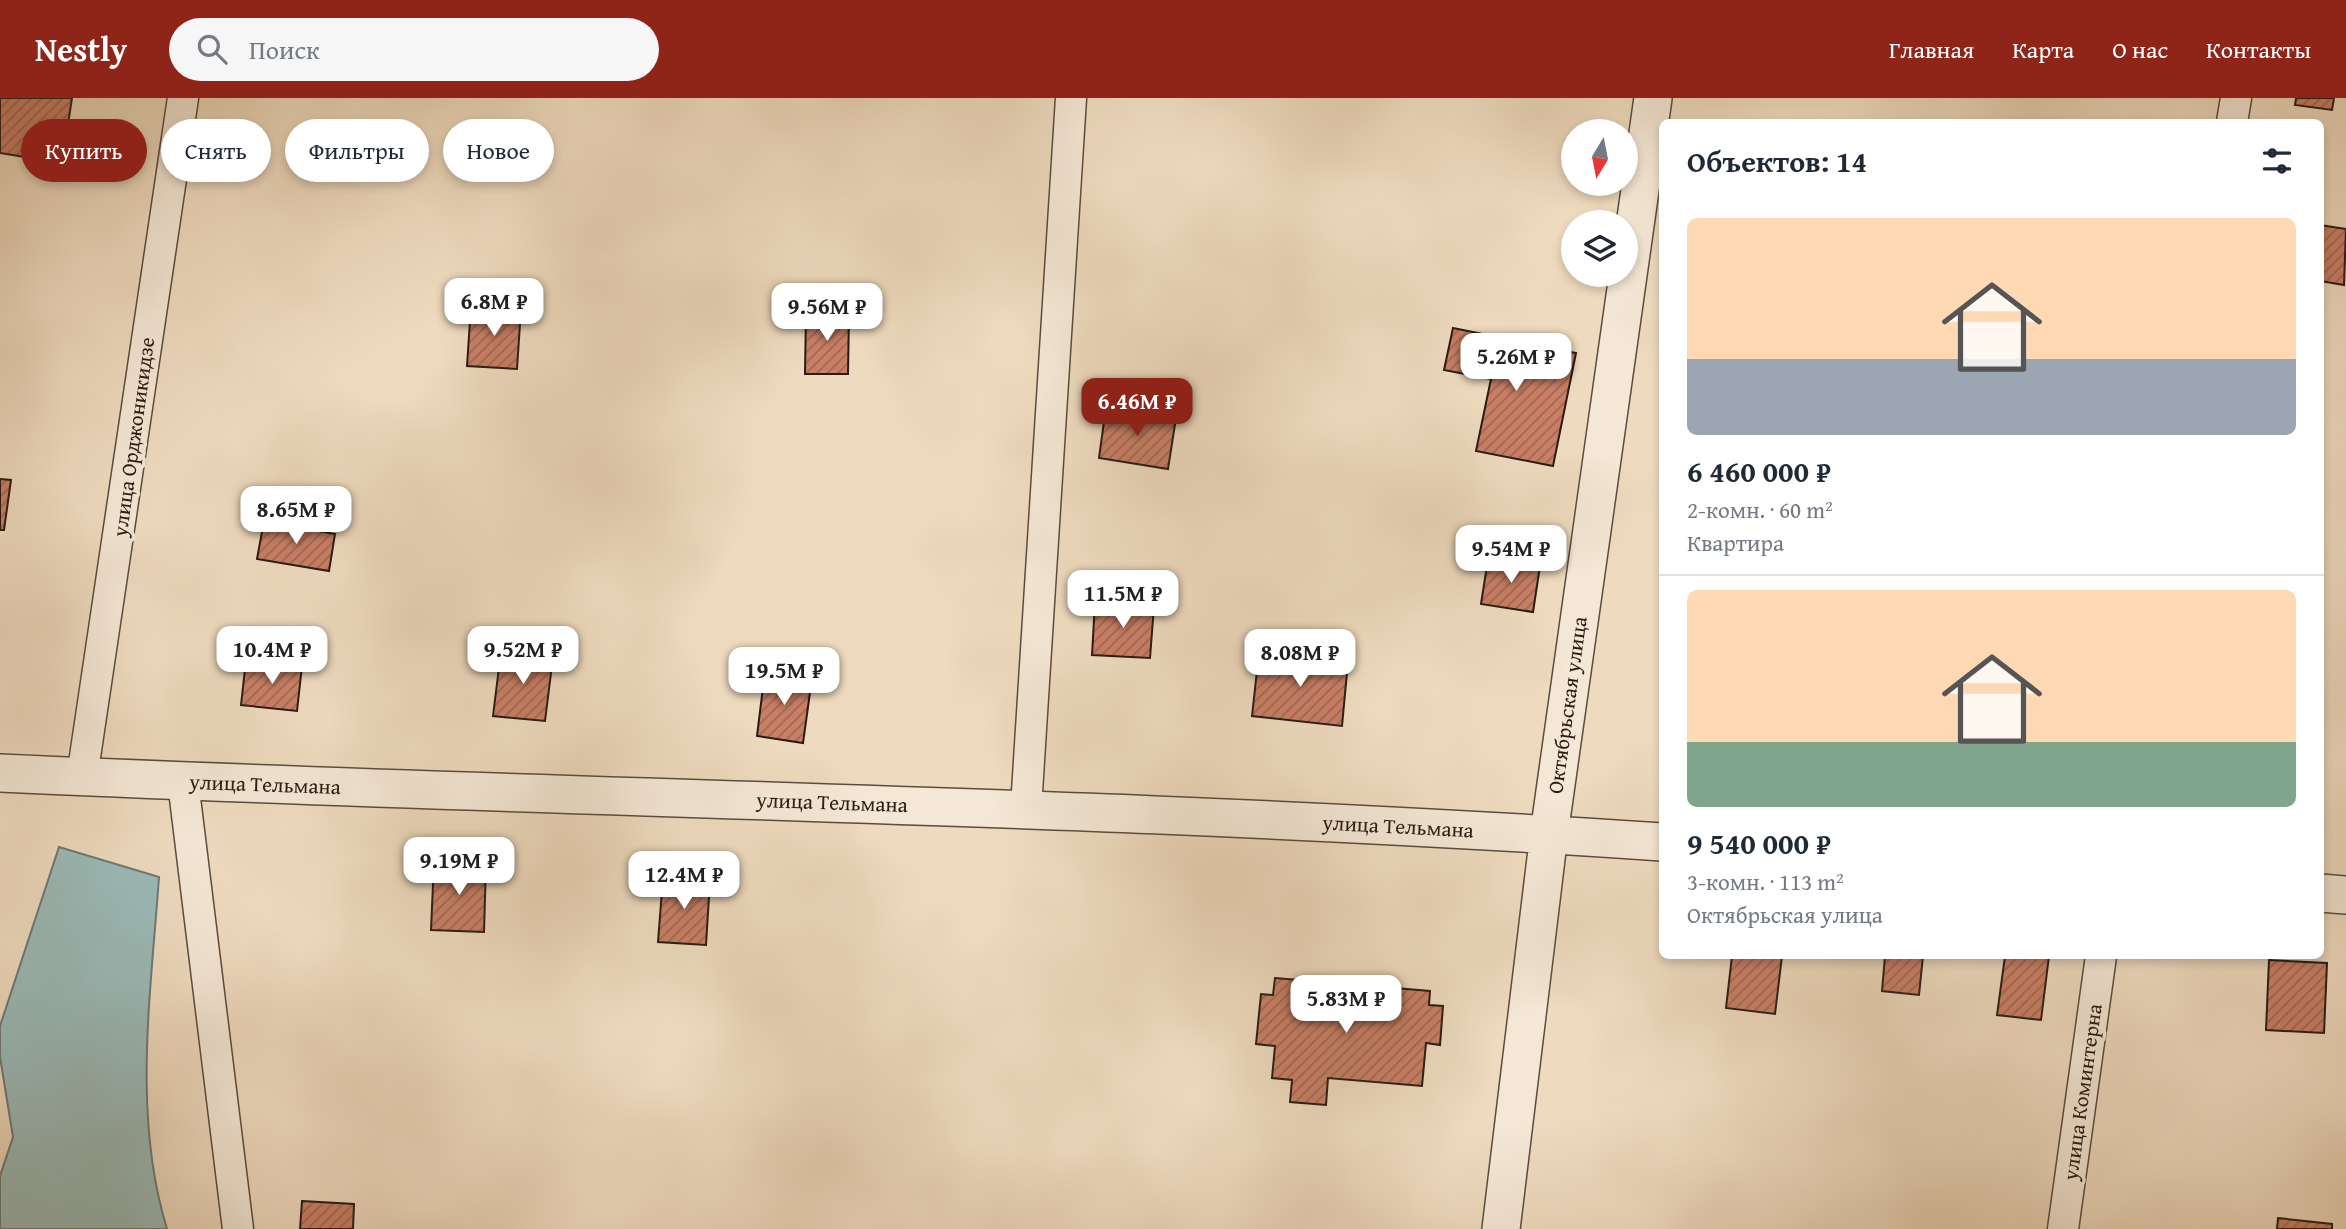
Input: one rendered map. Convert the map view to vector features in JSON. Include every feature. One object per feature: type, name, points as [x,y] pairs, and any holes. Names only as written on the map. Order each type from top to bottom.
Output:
[{"type":"street","name":"улица Орджоникидзе","points":[[82,777],[183,98]]},
{"type":"street","points":[[1026,808],[1071,98]]},
{"type":"street","name":"Октябрьская улица","points":[[1502,1229],[1549,834],[1653,98]]},
{"type":"street","points":[[2232,119],[2236,98]]},
{"type":"street","name":"улица Тельмана","points":[[0,773],[183,782],[1026,808],[1659,842]]},
{"type":"street","points":[[183,782],[238,1229]]},
{"type":"street","points":[[2324,892],[2346,895]]},
{"type":"street","name":"улица Коминтерна","points":[[2063,1229],[2102,959]]},
{"type":"water","points":[[59,847],[159,877],[149,1009],[147,1098],[156,1186],[167,1229],[0,1229],[0,1176],[13,1137],[0,1057],[0,1026]]},
{"type":"building","points":[[0,98],[72,98],[69,119],[21,119],[21,156],[0,153]]},
{"type":"building","points":[[2296,98],[2334,98],[2332,110],[2295,105]]},
{"type":"building","points":[[2324,226],[2346,229],[2344,285],[2324,282]]},
{"type":"building","points":[[471,306],[521,309],[517,369],[467,366]]},
{"type":"building","points":[[806,312],[849,313],[848,374],[805,374]]},
{"type":"building","points":[[1453,328],[1576,353],[1553,466],[1476,451],[1491,379],[1444,370]]},
{"type":"building","points":[[1106,407],[1176,418],[1168,469],[1099,458]]},
{"type":"building","points":[[0,479],[11,480],[4,530],[0,530]]},
{"type":"building","points":[[264,521],[335,534],[329,571],[257,559]]},
{"type":"building","points":[[1488,559],[1540,566],[1533,612],[1481,604]]},
{"type":"building","points":[[1095,602],[1154,606],[1150,658],[1092,655]]},
{"type":"building","points":[[501,651],[553,657],[545,721],[493,716]]},
{"type":"building","points":[[1259,652],[1348,662],[1342,726],[1252,716]]},
{"type":"building","points":[[246,660],[302,666],[297,711],[241,705]]},
{"type":"building","points":[[765,671],[812,678],[803,743],[757,736]]},
{"type":"building","points":[[434,862],[486,864],[484,932],[431,930]]},
{"type":"building","points":[[663,877],[710,881],[706,945],[658,942]]},
{"type":"building","points":[[1732,959],[1782,959],[1775,1014],[1726,1008]]},
{"type":"building","points":[[1885,959],[1923,959],[1919,995],[1882,991]]},
{"type":"building","points":[[2005,959],[2049,959],[2041,1020],[1997,1015]]},
{"type":"building","points":[[2269,960],[2327,963],[2324,1033],[2266,1030]]},
{"type":"building","points":[[1275,978],[1430,991],[1429,1005],[1443,1006],[1440,1045],[1426,1043],[1422,1086],[1328,1078],[1326,1105],[1290,1102],[1292,1080],[1272,1078],[1275,1046],[1256,1044],[1261,994],[1273,995]]},
{"type":"building","points":[[302,1201],[354,1204],[353,1229],[300,1229]]},
{"type":"building","points":[[2278,1218],[2332,1224],[2332,1229],[2277,1229]]}]
